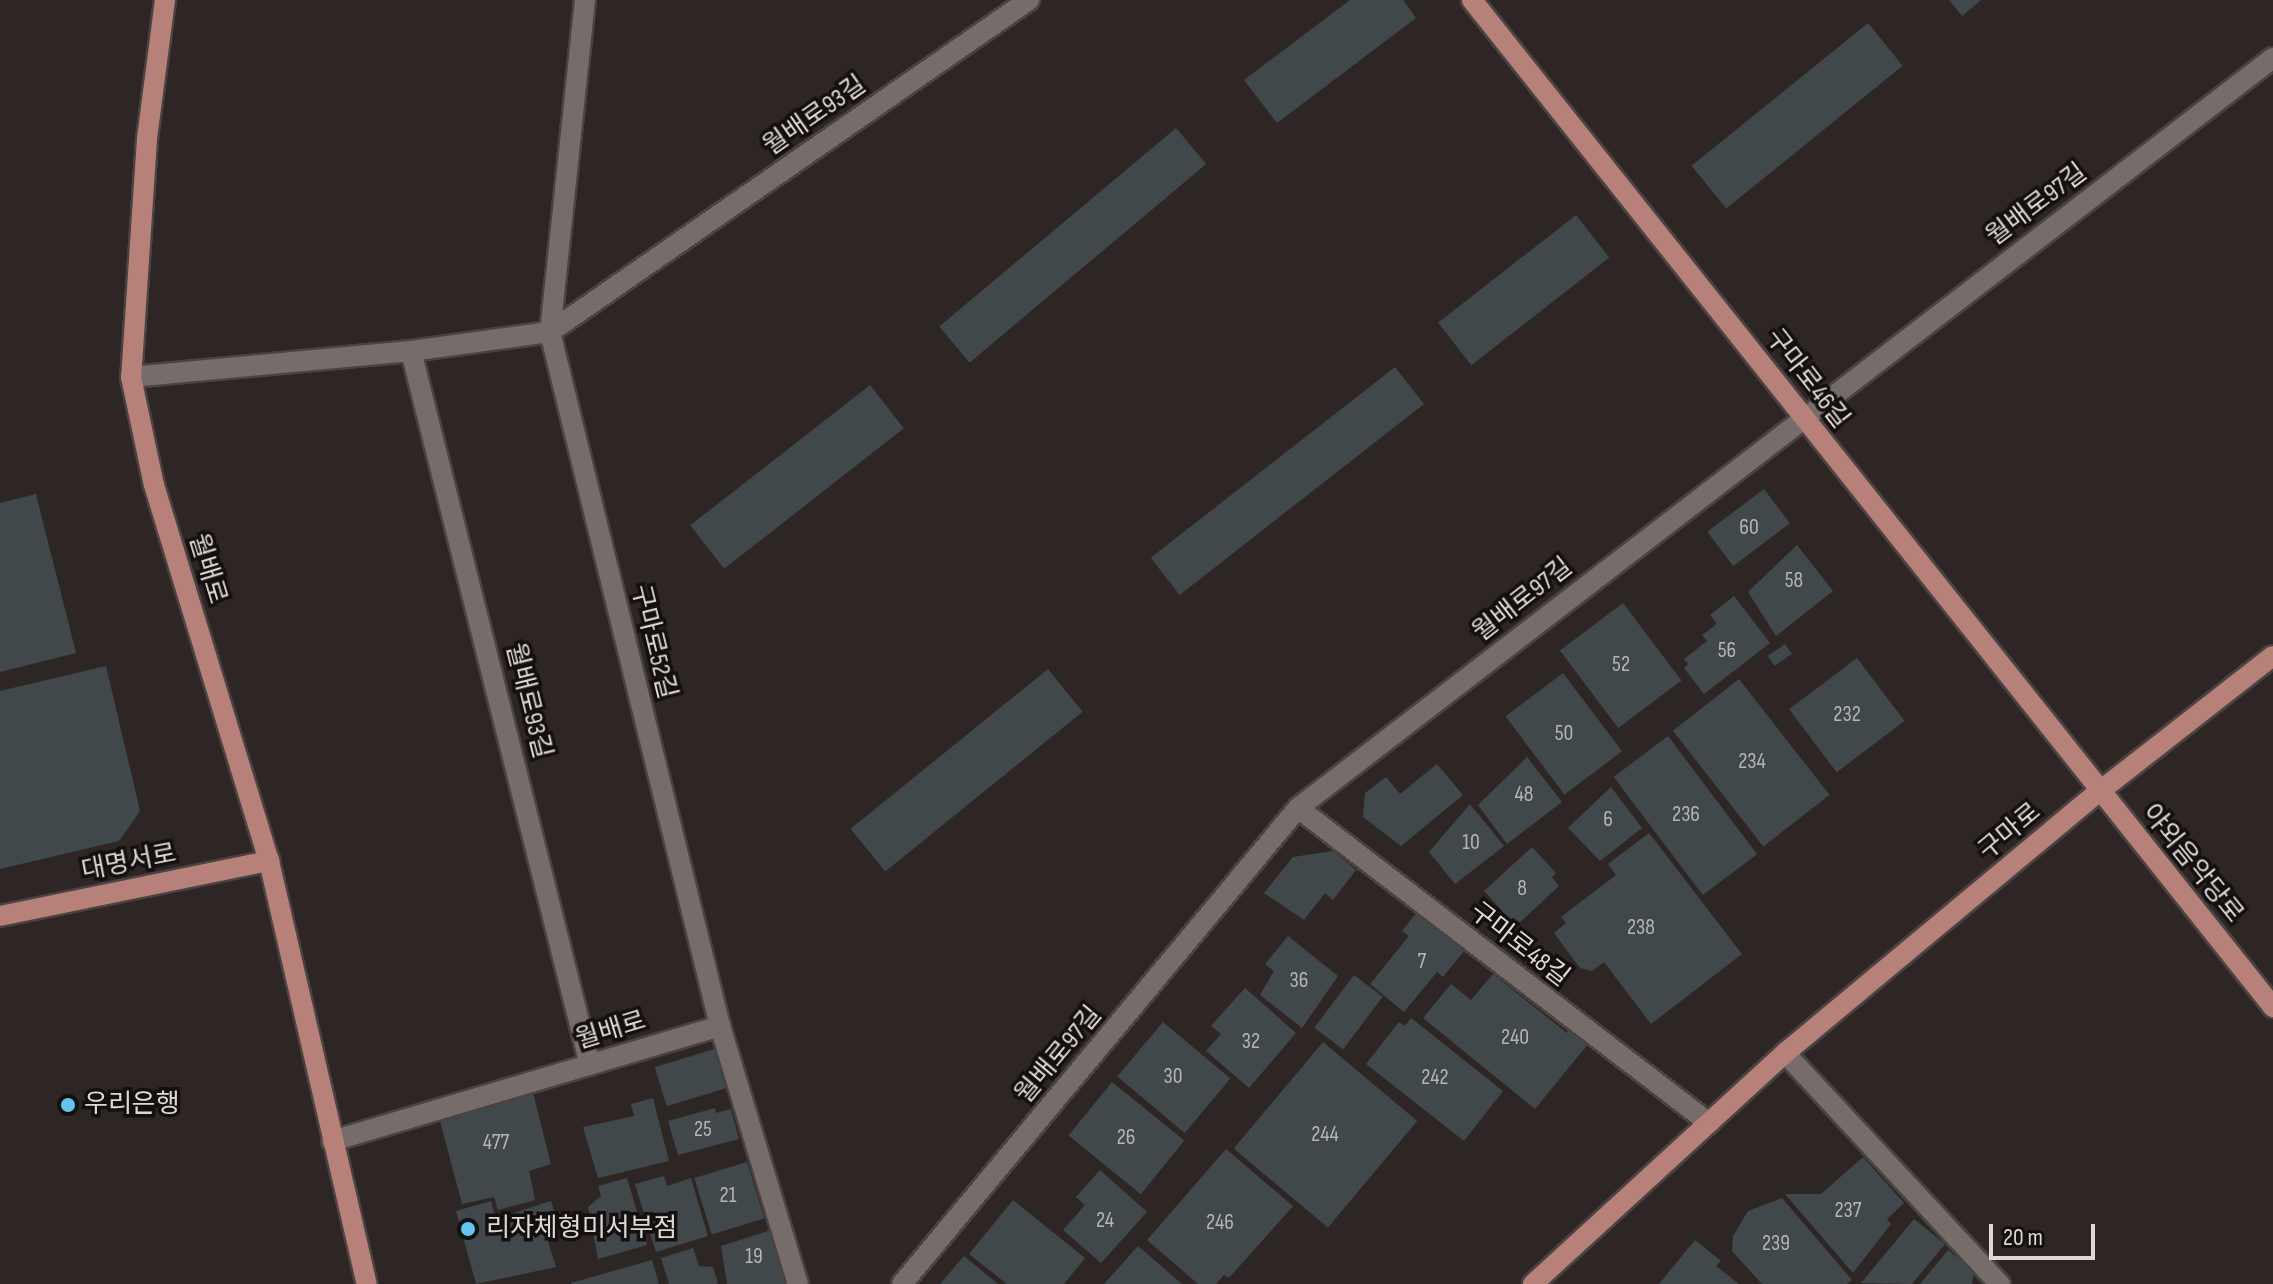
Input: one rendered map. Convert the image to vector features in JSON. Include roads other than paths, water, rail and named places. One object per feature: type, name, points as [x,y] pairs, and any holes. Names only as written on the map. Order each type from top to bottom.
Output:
[{"type":"main road","name":"월배로","points":[[165,0],[147,139],[131,377],[154,485],[269,861],[367,1284]]},
{"type":"main road","name":"구마로46길","points":[[1472,0],[2100,791]]},
{"type":"main road","name":"구마로","points":[[1533,1284],[1785,1053],[2100,791],[2273,656]]},
{"type":"main road","name":"야외음악당로","points":[[2100,791],[2273,1007]]},
{"type":"main road","name":"대명서로","points":[[0,916],[269,861]]},
{"type":"street","name":"구마로52길","points":[[585,0],[550,332],[720,1026],[798,1284]]},
{"type":"street","name":"월배로93길","points":[[131,377],[411,351],[550,332],[1029,0]]},
{"type":"street","name":"월배로97길","points":[[902,1284],[1298,808],[1802,415],[2273,58]]},
{"type":"street","name":"월배로93길","points":[[411,351],[590,1065]]},
{"type":"street","name":"구마로48길","points":[[1298,808],[1709,1123]]},
{"type":"street","name":"월배로","points":[[332,1141],[720,1026]]},
{"type":"street","points":[[1785,1053],[1998,1283]]},
{"type":"place","name":"우리은행","points":[[68,1105]]},
{"type":"place","name":"리자체형미서부점","points":[[468,1229]]}]
